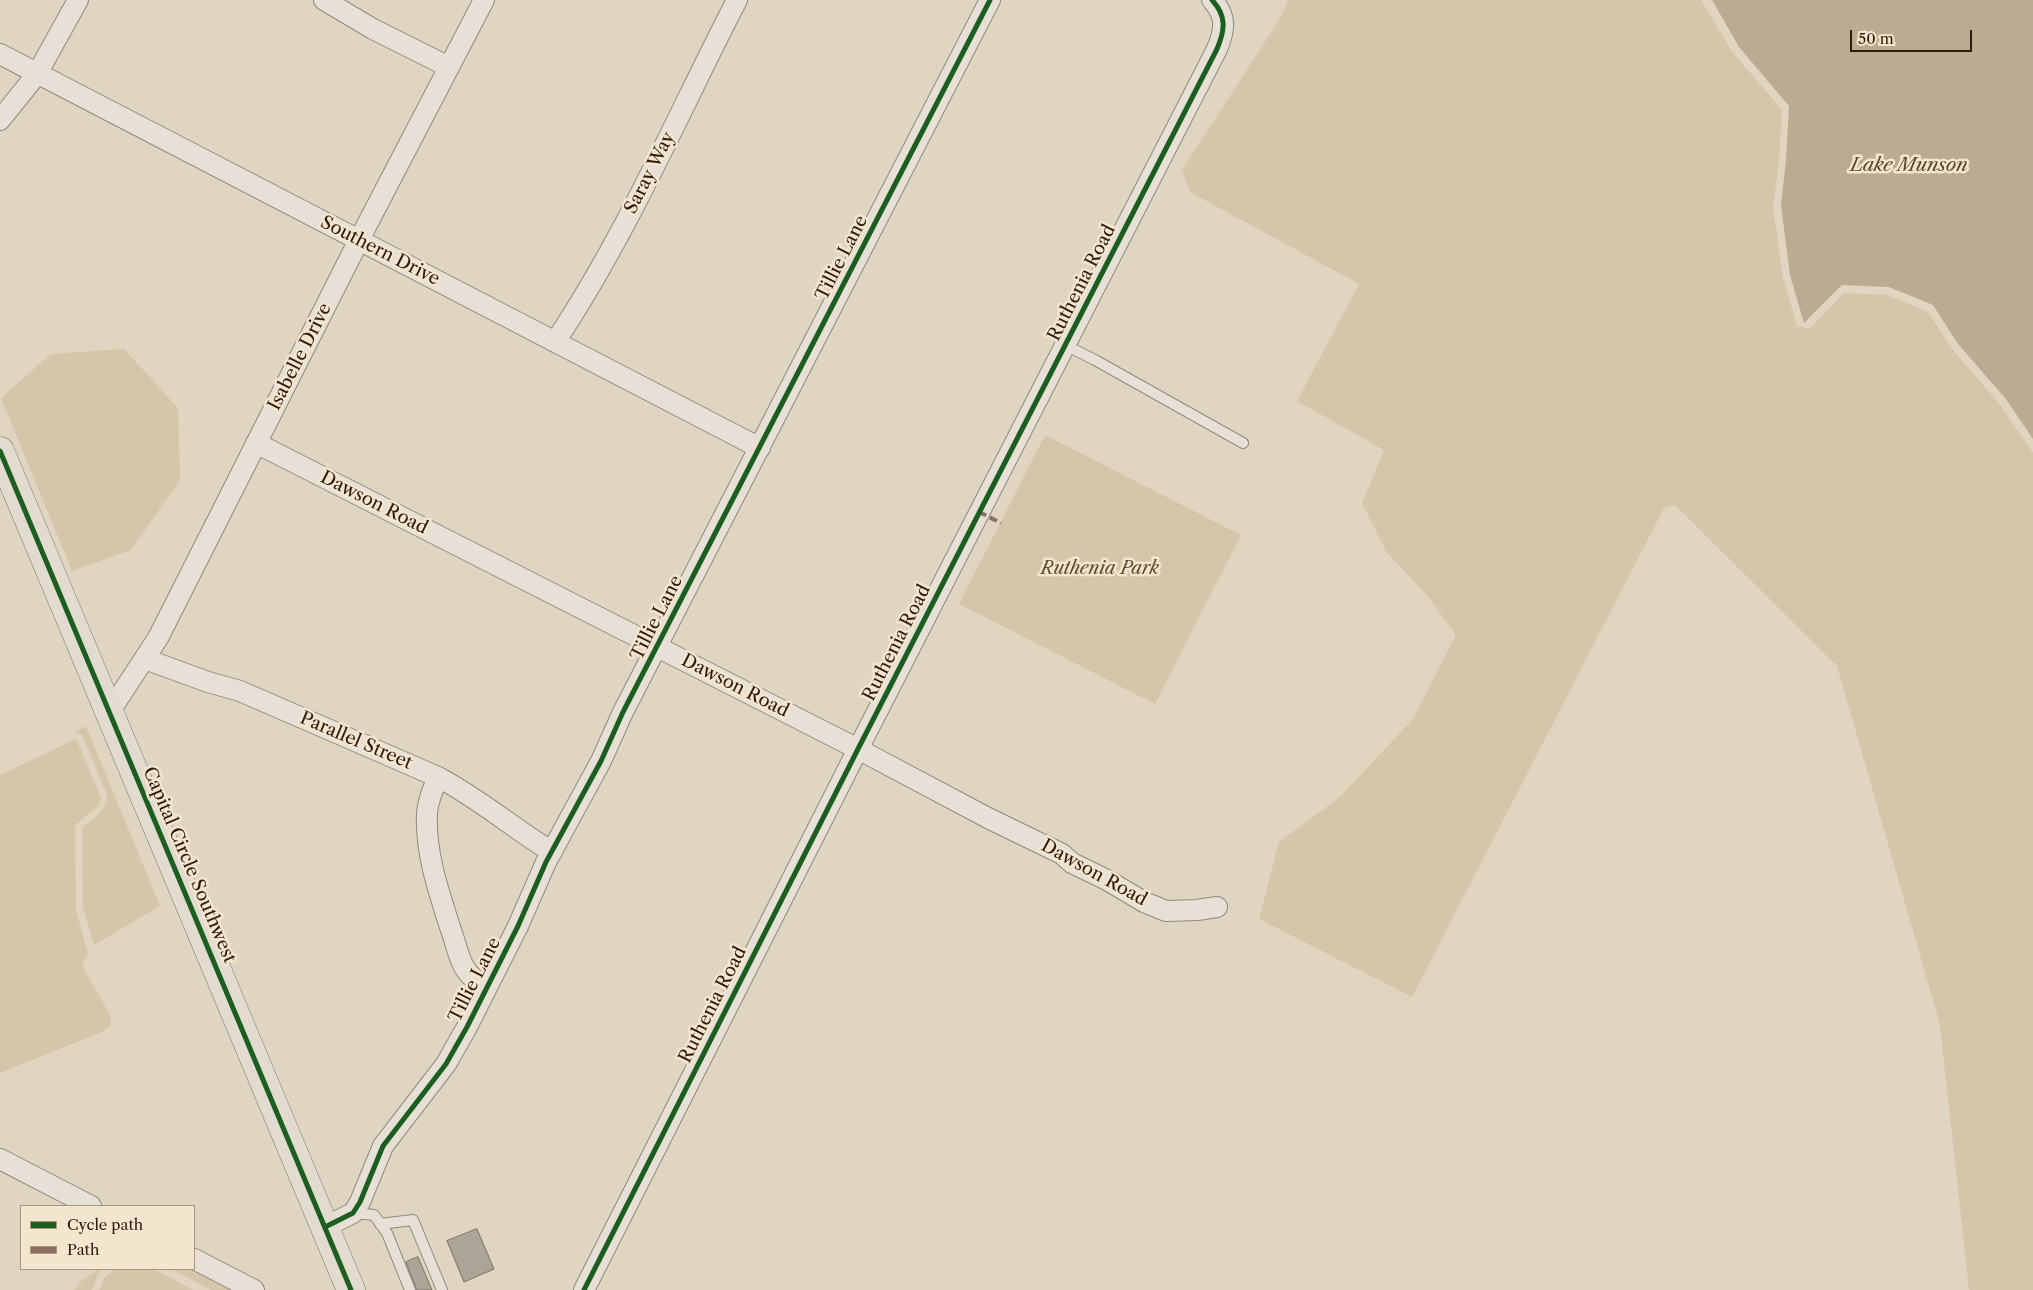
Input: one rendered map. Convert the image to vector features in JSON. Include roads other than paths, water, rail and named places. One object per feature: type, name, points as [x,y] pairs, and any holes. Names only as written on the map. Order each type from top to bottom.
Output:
[{"type":"main road","name":"Capital Circle Southwest","points":[[0,451],[351,1290]]},
{"type":"street","points":[[0,120],[37,74],[78,0]]},
{"type":"street","points":[[324,0],[373,29],[449,67]]},
{"type":"street","name":"Isabelle Drive","points":[[110,711],[158,638],[359,240],[484,0]]},
{"type":"street","name":"Saray Way","points":[[555,342],[582,301],[609,254],[737,0]]},
{"type":"street","name":"Tillie Lane","points":[[353,1213],[360,1202],[383,1146],[446,1064],[486,988],[518,926],[552,852],[990,0]]},
{"type":"street","name":"Ruthenia Road","points":[[584,1290],[858,749],[1217,49],[1223,34],[1224,21],[1216,4]]},
{"type":"street","name":"Southern Drive","points":[[0,54],[760,448]]},
{"type":"street","name":"Dawson Road","points":[[256,443],[1062,854],[1072,863],[1107,880],[1144,902],[1166,910],[1197,910],[1217,907]]},
{"type":"street","name":"Parallel Street","points":[[145,659],[208,682],[240,691],[438,776],[461,789],[552,852]]},
{"type":"street","points":[[438,776],[430,795],[427,812],[431,858],[439,892],[462,962],[474,979],[486,988]]},
{"type":"street","points":[[0,1159],[90,1205]]},
{"type":"street","points":[[325,1227],[353,1213]]},
{"type":"street","points":[[195,1260],[254,1290]]},
{"type":"lane","points":[[1065,345],[1243,443]]},
{"type":"lane","points":[[353,1213],[374,1215],[386,1233],[410,1290]]},
{"type":"lane","points":[[380,1224],[413,1220],[442,1290]]},
{"type":"water","name":"Lake Munson","points":[[1712,0],[2033,0],[2033,439],[2006,399],[1958,344],[1933,305],[1889,287],[1842,285],[1804,323],[1790,275],[1781,205],[1789,106],[1739,47]]},
{"type":"park label","name":"Ruthenia Park","points":[[1100,569]]}]
